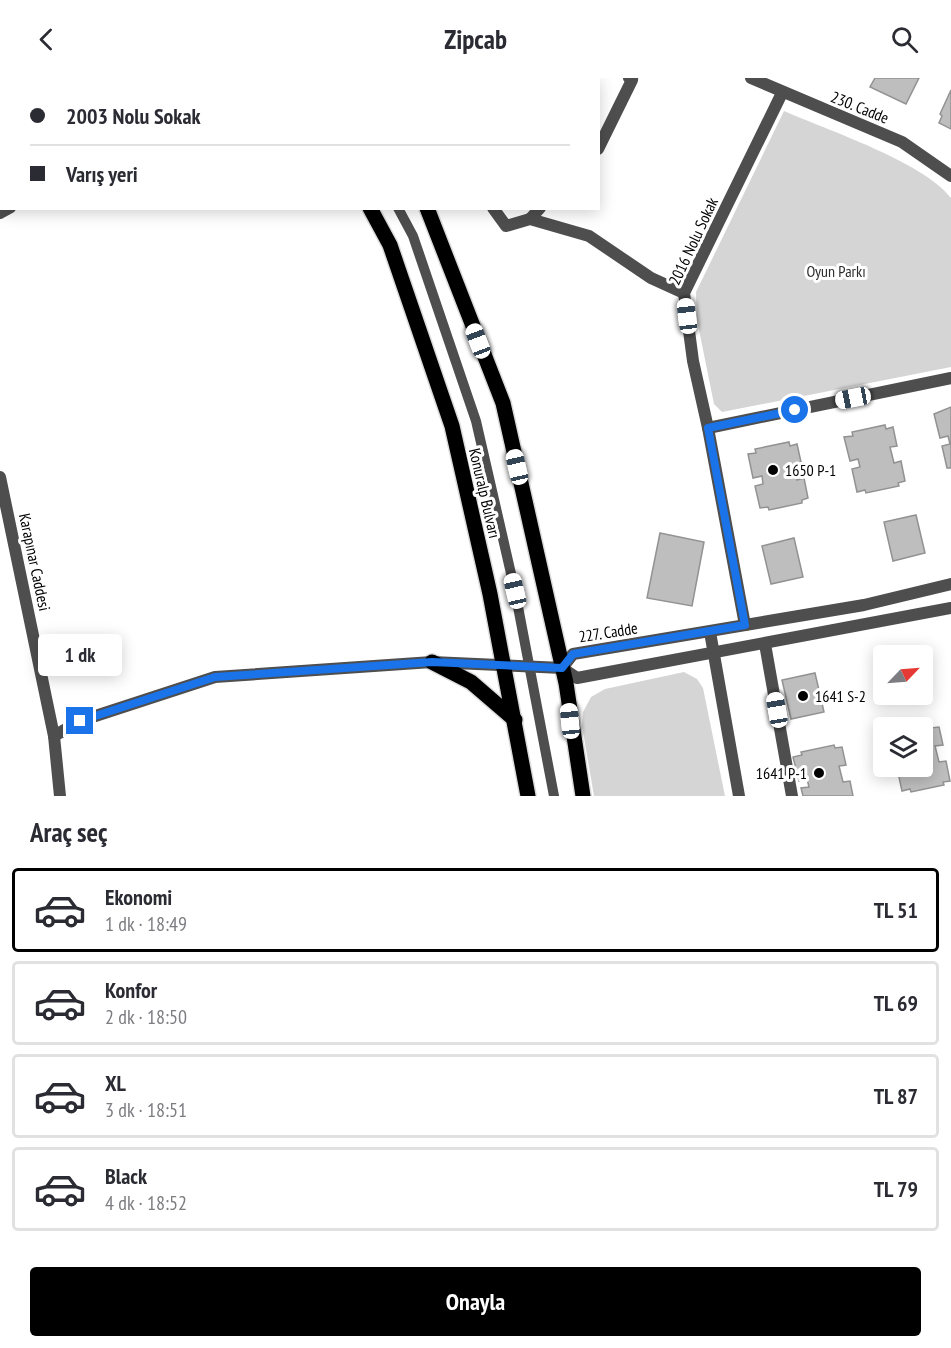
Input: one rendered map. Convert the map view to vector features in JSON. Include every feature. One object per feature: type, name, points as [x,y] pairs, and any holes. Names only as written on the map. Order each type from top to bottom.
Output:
[{"type":"main road","name":"Konuralp Bulvarı","points":[[371,210],[390,245],[452,426],[505,666],[528,796]]},
{"type":"main road","points":[[427,210],[503,403],[562,668],[583,796]]},
{"type":"main road","points":[[432,662],[471,682],[515,720]]},
{"type":"street","points":[[600,145],[632,80],[629,78]]},
{"type":"street","name":"230. Cadde","points":[[751,78],[902,142],[951,176]]},
{"type":"street","name":"2016 Nolu Sokak","points":[[745,625],[693,361],[684,293],[782,93]]},
{"type":"street","points":[[495,210],[506,226],[530,219],[538,210]]},
{"type":"street","points":[[530,219],[589,236],[651,278],[684,293]]},
{"type":"street","points":[[708,428],[951,378]]},
{"type":"street","name":"Karapınar Caddesi","points":[[0,477],[54,736],[60,796]]},
{"type":"street","name":"227. Cadde","points":[[562,668],[573,654],[864,604],[951,584]]},
{"type":"street","points":[[54,736],[80,721],[215,677],[432,662],[562,668],[577,678],[951,608]]},
{"type":"street","points":[[710,632],[739,796]]},
{"type":"street","points":[[765,644],[792,796]]},
{"type":"lane","points":[[399,210],[413,236],[476,421],[531,667],[554,796]]},
{"type":"green space","name":"Oyun Parkı","points":[[784,111],[898,160],[920,172],[951,198],[951,367],[722,412],[714,404],[697,320],[696,292]]},
{"type":"green space","points":[[684,672],[697,679],[703,688],[725,796],[594,796],[582,726],[583,712],[591,697],[605,689]]},
{"type":"building","points":[[875,78],[919,78],[906,104],[870,87]]},
{"type":"building","points":[[951,90],[951,129],[939,123],[942,116],[940,114]]},
{"type":"building","points":[[951,407],[951,468],[947,468],[942,446],[950,444],[948,436],[940,438],[934,414]]},
{"type":"building","points":[[885,425],[886,429],[893,427],[897,446],[890,447],[894,463],[901,461],[905,481],[898,483],[899,486],[866,493],[865,490],[857,492],[852,469],[860,467],[858,459],[850,461],[844,437],[853,436],[852,432]]},
{"type":"building","name":"1650 P-1","points":[[789,442],[790,446],[797,444],[801,462],[794,464],[797,480],[804,478],[808,498],[802,500],[802,503],[769,510],[768,507],[760,508],[755,486],[763,484],[762,476],[753,478],[748,454],[756,453],[755,449]]},
{"type":"building","points":[[916,515],[925,553],[893,561],[884,522]]},
{"type":"building","points":[[660,533],[704,542],[692,606],[647,598]]},
{"type":"building","points":[[794,538],[803,577],[771,584],[762,546]]},
{"type":"building","name":"1641 S-2","points":[[815,673],[824,712],[791,719],[782,680]]},
{"type":"building","points":[[939,727],[943,745],[935,746],[939,762],[946,761],[950,781],[943,782],[944,785],[911,792],[910,789],[902,791],[899,777],[933,777],[933,728]]},
{"type":"building","name":"1641 P-1","points":[[834,745],[835,748],[842,747],[846,765],[839,766],[843,782],[850,781],[853,796],[803,796],[801,788],[809,787],[807,779],[799,781],[793,757],[802,755],[801,752]]},
{"type":"place","name":"1650 P-1","points":[[773,470]]},
{"type":"place","name":"1641 S-2","points":[[803,696]]},
{"type":"place","name":"1641 P-1","points":[[819,773]]},
{"type":"route","points":[[80,721],[215,677],[432,662],[562,668],[573,654],[745,625],[708,428],[795,410]]}]
